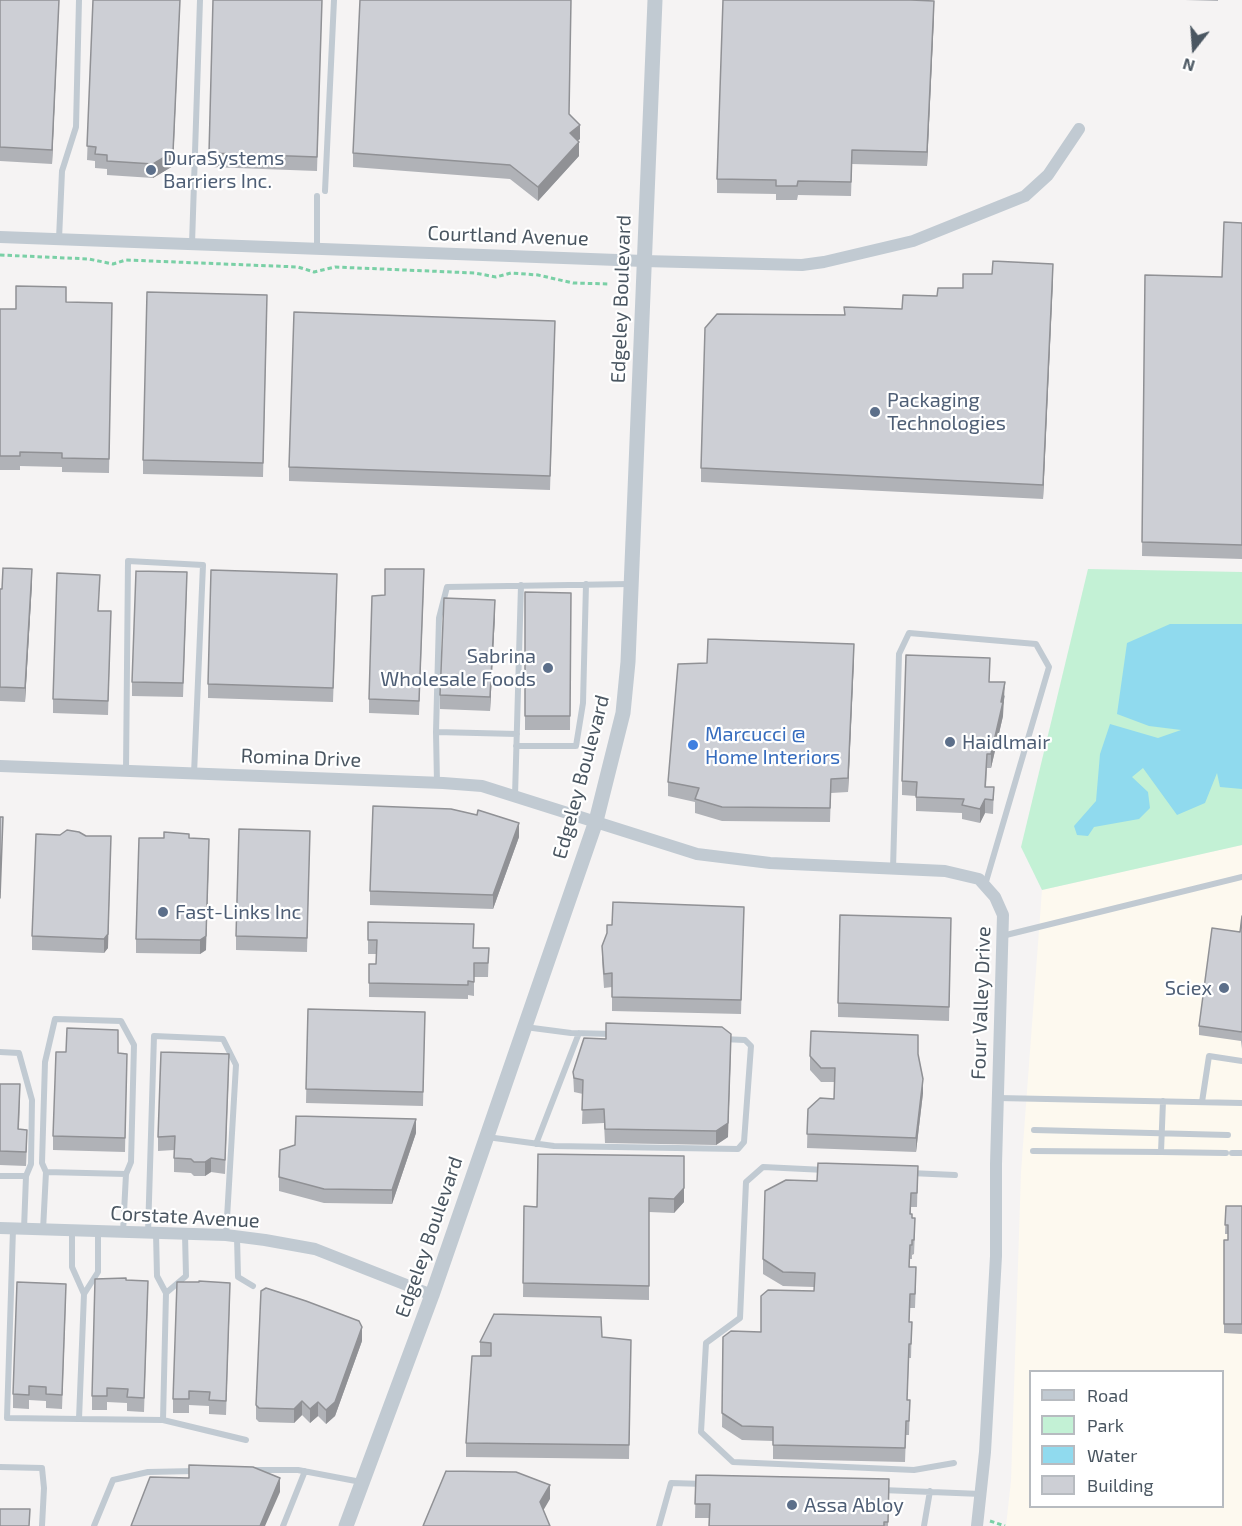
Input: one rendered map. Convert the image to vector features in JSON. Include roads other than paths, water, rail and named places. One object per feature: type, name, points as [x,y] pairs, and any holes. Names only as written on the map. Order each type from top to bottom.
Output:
[{"type":"street","name":"Edgeley Boulevard","points":[[346,1526],[432,1295],[596,821],[623,712],[628,662],[655,0]]},
{"type":"street","name":"Courtland Avenue","points":[[0,237],[802,265],[912,241],[1025,196],[1048,175],[1079,129]]},
{"type":"street","name":"Romina Drive","points":[[0,766],[482,786],[596,821]]},
{"type":"street","points":[[596,821],[697,854],[770,863],[945,872],[979,879],[984,885]]},
{"type":"street","name":"Four Valley Drive","points":[[977,1526],[996,1256],[997,1098],[1003,915],[995,897],[984,885]]},
{"type":"street","name":"Corstate Avenue","points":[[0,1228],[232,1236],[315,1250],[432,1295]]},
{"type":"lane","points":[[59,239],[62,171],[76,127],[79,0]]},
{"type":"lane","points":[[192,244],[200,0]]},
{"type":"lane","points":[[325,191],[334,0]]},
{"type":"lane","points":[[316,249],[317,196]]},
{"type":"lane","points":[[126,771],[128,561],[203,565],[194,774]]},
{"type":"lane","points":[[516,746],[576,746],[583,703],[586,584]]},
{"type":"lane","points":[[437,783],[439,618],[447,587],[631,584]]},
{"type":"lane","points":[[514,796],[521,585]]},
{"type":"lane","points":[[893,869],[899,654],[909,633],[1036,644],[1049,667],[984,885]]},
{"type":"lane","points":[[436,732],[517,734]]},
{"type":"lane","points":[[1002,936],[1242,876]]},
{"type":"lane","points":[[43,1230],[46,1172],[42,1163],[45,1062],[54,1019],[110,1020],[121,1021],[134,1045],[131,1162],[126,1174],[123,1232]]},
{"type":"lane","points":[[524,1027],[615,1034]]},
{"type":"lane","points":[[536,1144],[579,1033]]},
{"type":"lane","points":[[163,1420],[166,1293],[157,1276],[152,1233],[154,1036],[223,1039],[236,1065],[232,1236],[238,1277],[253,1286]]},
{"type":"lane","points":[[486,1137],[554,1146],[738,1149],[744,1142],[751,1046],[745,1040],[710,1038]]},
{"type":"lane","points":[[0,1052],[19,1053],[32,1100],[30,1164],[26,1176],[19,1229],[7,1418],[163,1420],[246,1440]]},
{"type":"lane","points":[[1202,1102],[1209,1056],[1242,1061]]},
{"type":"lane","points":[[997,1098],[1242,1103]]},
{"type":"lane","points":[[1161,1152],[1163,1101]]},
{"type":"lane","points":[[1034,1130],[1228,1135]]},
{"type":"lane","points":[[1033,1151],[1242,1153]]},
{"type":"lane","points":[[831,1170],[763,1167],[746,1182],[740,1318],[706,1343],[701,1432],[733,1462],[914,1470],[954,1463]]},
{"type":"lane","points":[[46,1172],[126,1174]]},
{"type":"lane","points":[[898,1173],[955,1175]]},
{"type":"lane","points":[[0,1176],[26,1176]]},
{"type":"lane","points":[[72,1231],[72,1267],[84,1294],[79,1419]]},
{"type":"lane","points":[[84,1294],[98,1272],[99,1232]]},
{"type":"lane","points":[[166,1293],[186,1276],[185,1234]]},
{"type":"lane","points":[[0,1467],[42,1468],[44,1488],[42,1526]]},
{"type":"lane","points":[[252,1470],[305,1471],[362,1482]]},
{"type":"lane","points":[[94,1526],[113,1480],[148,1472],[206,1471]]},
{"type":"lane","points":[[283,1526],[305,1471]]},
{"type":"lane","points":[[658,1526],[671,1483],[706,1484]]},
{"type":"lane","points":[[871,1489],[981,1494]]},
{"type":"lane","points":[[924,1526],[930,1491]]},
{"type":"water","points":[[1170,624],[1242,624],[1242,789],[1220,787],[1217,773],[1205,803],[1177,815],[1143,768],[1132,777],[1148,792],[1150,808],[1139,819],[1094,827],[1088,836],[1077,835],[1074,826],[1096,801],[1100,754],[1110,724],[1158,738],[1181,730],[1149,726],[1117,714],[1127,643]]},
{"type":"place","name":"DuraSystems Barriers Inc.","points":[[151,170]]},
{"type":"place","name":"Packaging Technologies","points":[[875,412]]},
{"type":"place","name":"Sabrina Wholesale Foods","points":[[548,668]]},
{"type":"place","name":"Haidlmair","points":[[950,742]]},
{"type":"place","name":"Marcucci @ Home Interiors","points":[[693,745]]},
{"type":"place","name":"Fast-Links Inc","points":[[163,912]]},
{"type":"place","name":"Sciex","points":[[1224,988]]},
{"type":"place","name":"Assa Abloy","points":[[792,1505]]}]
